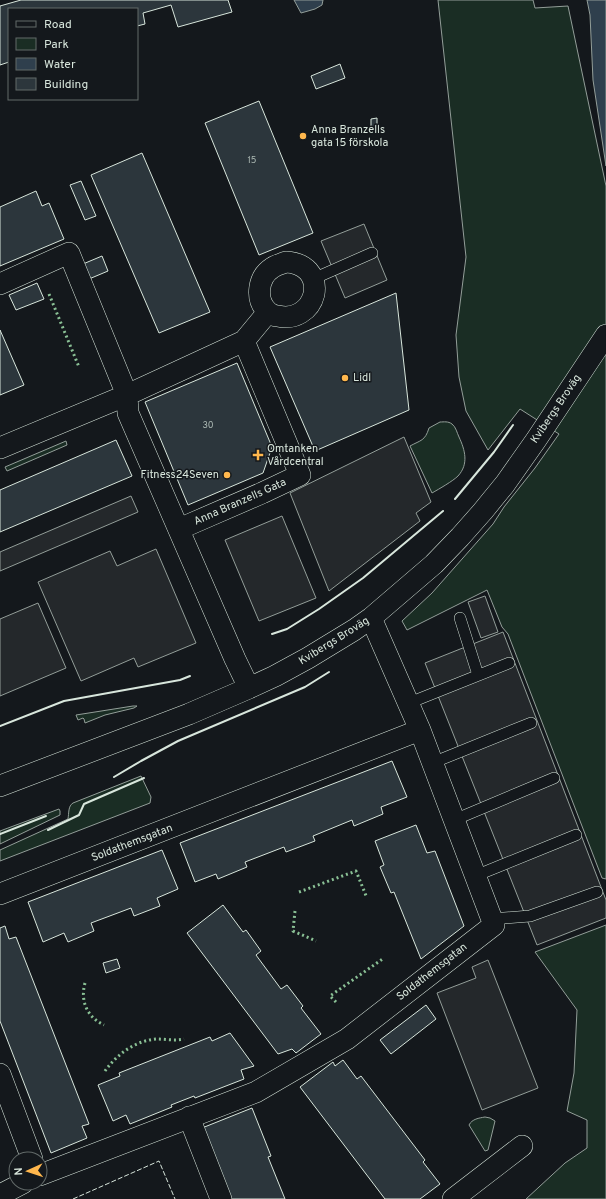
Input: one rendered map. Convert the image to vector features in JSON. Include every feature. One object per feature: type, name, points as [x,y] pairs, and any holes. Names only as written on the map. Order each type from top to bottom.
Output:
[{"type":"street","points":[[0,284],[69,253],[127,395],[128,413],[249,688]]},
{"type":"street","points":[[286,262],[298,264],[309,271],[313,279],[314,293],[308,308],[297,315],[287,317],[274,316],[268,312],[264,307],[260,295],[260,288],[263,276],[273,266],[286,262]]},
{"type":"street","points":[[0,448],[127,395],[244,341],[268,312]]},
{"type":"street","name":"Kvibergs Broväg","points":[[0,786],[189,714],[249,688],[308,658],[371,618],[434,564],[460,538],[505,484],[606,335]]},
{"type":"street","name":"Anna Branzells Gata","points":[[179,529],[300,475],[244,341]]},
{"type":"street","points":[[371,618],[420,730],[491,919]]},
{"type":"street","name":"Soldathemsgatan","points":[[0,894],[420,730]]},
{"type":"street","name":"Soldathemsgatan","points":[[48,1172],[256,1092],[347,1039],[494,925],[491,919]]},
{"type":"street","points":[[0,1074],[29,1151]]},
{"type":"street","points":[[189,1117],[221,1199]]},
{"type":"street","points":[[453,1199],[522,1146]]},
{"type":"lane","points":[[313,279],[372,253]]},
{"type":"lane","points":[[460,618],[478,675]]},
{"type":"lane","points":[[409,703],[509,663]]},
{"type":"lane","points":[[432,762],[531,722]]},
{"type":"lane","points":[[454,820],[554,778]]},
{"type":"lane","points":[[475,876],[576,835]]},
{"type":"lane","points":[[491,919],[530,916],[597,892]]},
{"type":"green space","points":[[438,0],[533,0],[535,8],[568,6],[606,186],[606,879],[602,878],[508,634],[502,627],[487,590],[407,630],[402,621],[432,593],[493,524],[559,434],[520,409],[488,450],[466,411],[459,377],[456,335],[466,257]]},
{"type":"green space","points":[[440,422],[449,422],[456,430],[463,447],[465,462],[464,467],[458,476],[432,493],[410,446],[422,440],[429,428]]},
{"type":"green space","points":[[66,441],[67,445],[7,471],[5,467]]},
{"type":"green space","points":[[137,706],[105,715],[85,723],[83,718],[78,720],[76,715]]},
{"type":"green space","points":[[141,776],[151,797],[150,803],[0,861],[0,850],[68,819],[71,804]]},
{"type":"green space","points":[[59,809],[60,815],[0,844],[0,831]]},
{"type":"green space","points":[[606,925],[606,1199],[526,1199],[565,1163],[587,1148],[587,1120],[567,1111],[574,1073],[577,1010],[535,952]]},
{"type":"green space","points":[[485,1117],[495,1121],[488,1150],[485,1151],[469,1125],[478,1118]]},
{"type":"shaded area","points":[[364,224],[387,280],[345,298],[321,241]]},
{"type":"shaded area","points":[[404,437],[431,502],[416,513],[420,521],[329,591],[290,493]]},
{"type":"shaded area","points":[[131,496],[138,512],[0,571],[0,552]]},
{"type":"shaded area","points":[[282,516],[316,598],[259,621],[225,540]]},
{"type":"shaded area","points":[[156,549],[196,643],[138,667],[134,658],[81,681],[38,582],[110,551],[117,566]]},
{"type":"shaded area","points":[[485,596],[498,632],[481,638],[468,602]]},
{"type":"shaded area","points":[[38,603],[66,668],[0,696],[0,619]]},
{"type":"shaded area","points":[[503,632],[606,900],[606,918],[537,945],[425,663]]},
{"type":"shaded area","points":[[488,960],[538,1088],[482,1110],[437,993],[476,978],[472,967]]},
{"type":"water","points":[[294,0],[323,0],[322,5],[315,9],[301,13]]},
{"type":"water","points":[[587,0],[606,0],[606,166],[593,80],[590,15]]},
{"type":"building","points":[[21,0],[228,0],[232,12],[178,27],[171,5],[143,13],[145,24],[138,26],[138,8],[8,8],[8,62],[0,65],[0,6]]},
{"type":"building","points":[[340,64],[345,78],[316,89],[311,76]]},
{"type":"building","points":[[259,101],[313,233],[259,255],[205,123]]},
{"type":"building","points":[[377,118],[377,128],[371,128],[371,119]]},
{"type":"building","points":[[142,153],[210,312],[159,333],[91,175]]},
{"type":"building","points":[[81,181],[96,216],[85,220],[70,185]]},
{"type":"building","points":[[36,191],[42,206],[49,203],[64,239],[0,266],[0,207]]},
{"type":"building","points":[[102,256],[108,271],[89,279],[83,264]]},
{"type":"building","points":[[37,283],[44,299],[16,310],[9,295]]},
{"type":"building","name":"Lidl","points":[[396,293],[409,410],[315,451],[270,347]]},
{"type":"building","points":[[0,330],[24,385],[0,395]]},
{"type":"building","points":[[237,363],[272,447],[263,473],[188,505],[145,402]]},
{"type":"building","points":[[116,440],[132,476],[0,532],[0,490]]},
{"type":"building","points":[[392,761],[407,797],[381,807],[383,814],[354,826],[352,820],[313,836],[315,841],[286,852],[284,847],[245,862],[247,867],[218,879],[216,874],[195,882],[180,843]]},
{"type":"building","points":[[416,825],[427,853],[435,851],[464,926],[421,959],[394,892],[391,893],[380,867],[384,865],[375,841]]},
{"type":"building","points":[[162,850],[178,889],[157,898],[160,906],[134,916],[131,908],[91,923],[94,931],[68,942],[64,933],[43,942],[28,902]]},
{"type":"building","points":[[223,905],[243,932],[246,930],[261,951],[256,955],[281,989],[287,985],[303,1006],[301,1008],[321,1034],[296,1053],[292,1049],[278,1054],[187,933]]},
{"type":"building","points":[[5,926],[9,939],[16,937],[89,1124],[82,1126],[87,1138],[51,1153],[0,1021],[0,928]]},
{"type":"building","points":[[117,959],[120,968],[106,973],[103,963]]},
{"type":"building","points":[[426,1005],[436,1019],[391,1054],[380,1040]]},
{"type":"building","points":[[230,1033],[254,1066],[241,1070],[244,1079],[195,1098],[194,1096],[171,1105],[172,1107],[130,1124],[126,1115],[113,1121],[98,1085],[120,1076],[119,1073],[210,1037],[212,1041]]},
{"type":"building","points":[[343,1060],[357,1079],[361,1076],[425,1160],[423,1162],[440,1184],[420,1199],[385,1199],[300,1087],[333,1062],[335,1066]]},
{"type":"building","points":[[252,1108],[271,1156],[268,1157],[285,1199],[230,1199],[202,1128]]},
{"type":"hedge","points":[[49,294],[79,367]]},
{"type":"hedge","points":[[299,892],[356,871],[367,898]]},
{"type":"hedge","points":[[295,911],[293,931],[316,941]]},
{"type":"hedge","points":[[336,1002],[330,996],[384,958]]},
{"type":"hedge","points":[[85,983],[83,996],[86,1008],[93,1018],[104,1025]]},
{"type":"hedge","points":[[105,1071],[115,1059],[127,1049],[141,1042],[156,1039],[184,1039]]},
{"type":"fence","points":[[73,1199],[159,1161],[175,1199]]},
{"type":"wall","points":[[455,499],[494,452],[513,425]]},
{"type":"wall","points":[[272,634],[287,629],[319,609],[363,578],[443,511]]},
{"type":"wall","points":[[114,777],[178,741],[305,687],[329,672]]},
{"type":"wall","points":[[0,726],[64,701],[180,680],[190,676]]},
{"type":"wall","points":[[48,830],[79,815],[84,804],[144,778]]},
{"type":"wall","points":[[0,834],[46,816]]},
{"type":"place","name":"Anna Branzells gata 15 förskola","points":[[303,136]]},
{"type":"place","name":"Lidl","points":[[345,378]]},
{"type":"place","name":"Omtanken Vårdcentral","points":[[258,455]]},
{"type":"place","name":"Fitness24Seven","points":[[227,475]]}]
